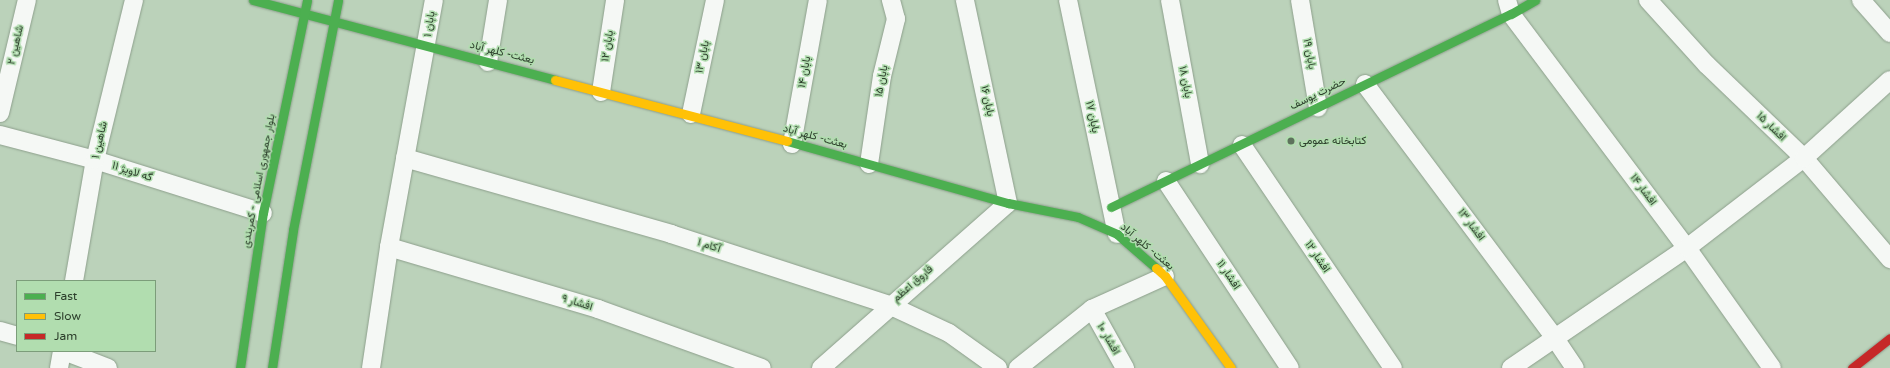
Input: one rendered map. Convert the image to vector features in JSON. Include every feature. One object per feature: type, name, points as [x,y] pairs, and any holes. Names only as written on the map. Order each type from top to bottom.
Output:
[{"type":"main road","name":"بعثت- کلهر آباد","points":[[253,0],[335,20],[427,48],[488,62],[691,114],[792,144],[1008,203],[1078,217],[1117,234],[1165,276],[1231,368]]},
{"type":"main road","name":"بلوار جمهوری اسلامی - کمربندی","points":[[240,368],[263,213],[307,0]]},
{"type":"main road","points":[[272,368],[293,230],[338,0]]},
{"type":"main road","name":"حضرت یوسف","points":[[1111,207],[1318,108],[1509,7],[1535,0]]},
{"type":"main road","points":[[1852,368],[1890,338]]},
{"type":"street","name":"شاهین ۲","points":[[0,113],[27,0]]},
{"type":"street","name":"شاهین ۱","points":[[74,280],[96,160],[134,0]]},
{"type":"street","name":"بابان ۱","points":[[371,368],[389,247],[427,48],[434,0]]},
{"type":"street","points":[[488,62],[498,0]]},
{"type":"street","name":"بابان ۱۲","points":[[601,92],[615,0]]},
{"type":"street","name":"بابان ۱۳","points":[[691,114],[715,0]]},
{"type":"street","name":"بابان ۱۴","points":[[792,144],[818,0]]},
{"type":"street","name":"بابان ۱۵","points":[[869,164],[882,76],[896,19],[891,0]]},
{"type":"street","name":"بابان ۱۶","points":[[965,0],[1008,203]]},
{"type":"street","name":"بابان ۱۷","points":[[1068,0],[1117,234]]},
{"type":"street","name":"بابان ۱۸","points":[[1170,0],[1200,164]]},
{"type":"street","name":"بابان ۱۹","points":[[1300,0],[1318,108]]},
{"type":"street","name":"افشار ۱۵","points":[[1648,0],[1707,65],[1804,158],[1890,259]]},
{"type":"street","points":[[1861,0],[1890,33]]},
{"type":"street","name":"افشار ۱۴","points":[[1509,7],[1687,248],[1772,368]]},
{"type":"street","points":[[1511,368],[1554,337],[1687,248],[1804,158],[1890,80]]},
{"type":"street","name":"افشار ۱۳","points":[[1365,84],[1554,337],[1575,368]]},
{"type":"street","name":"گه لاویژ ۱۱","points":[[0,135],[96,160],[263,213]]},
{"type":"street","name":"افشار ۱۲","points":[[1242,145],[1393,368]]},
{"type":"street","name":"آکام ۱","points":[[405,158],[671,234],[889,305],[948,333],[998,368]]},
{"type":"street","name":"افشار ۱۱","points":[[1166,181],[1290,368]]},
{"type":"street","name":"فاروق اعظم","points":[[821,368],[889,305],[1008,203]]},
{"type":"street","name":"افشار ۹","points":[[389,247],[598,310],[762,368]]},
{"type":"street","points":[[1018,368],[1092,309],[1165,276]]},
{"type":"street","name":"افشار ۱۰","points":[[1092,309],[1125,368]]},
{"type":"street","points":[[0,331],[16,336]]},
{"type":"street","points":[[59,368],[63,352]]},
{"type":"street","points":[[66,352],[108,368]]},
{"type":"traffic: fast","points":[[253,0],[555,80]]},
{"type":"traffic: fast","points":[[240,368],[263,213],[307,0]]},
{"type":"traffic: fast","points":[[272,368],[293,230],[338,0]]},
{"type":"traffic: fast","points":[[1111,207],[1511,14],[1535,0]]},
{"type":"traffic: fast","points":[[787,141],[1008,203],[1078,217],[1117,234],[1156,268]]},
{"type":"traffic: slow","points":[[555,80],[787,141]]},
{"type":"traffic: slow","points":[[1156,268],[1165,276],[1231,368]]},
{"type":"traffic: jam","points":[[1852,368],[1890,338]]},
{"type":"place","name":"کتابخانه عمومی","points":[[1291,141]]}]
